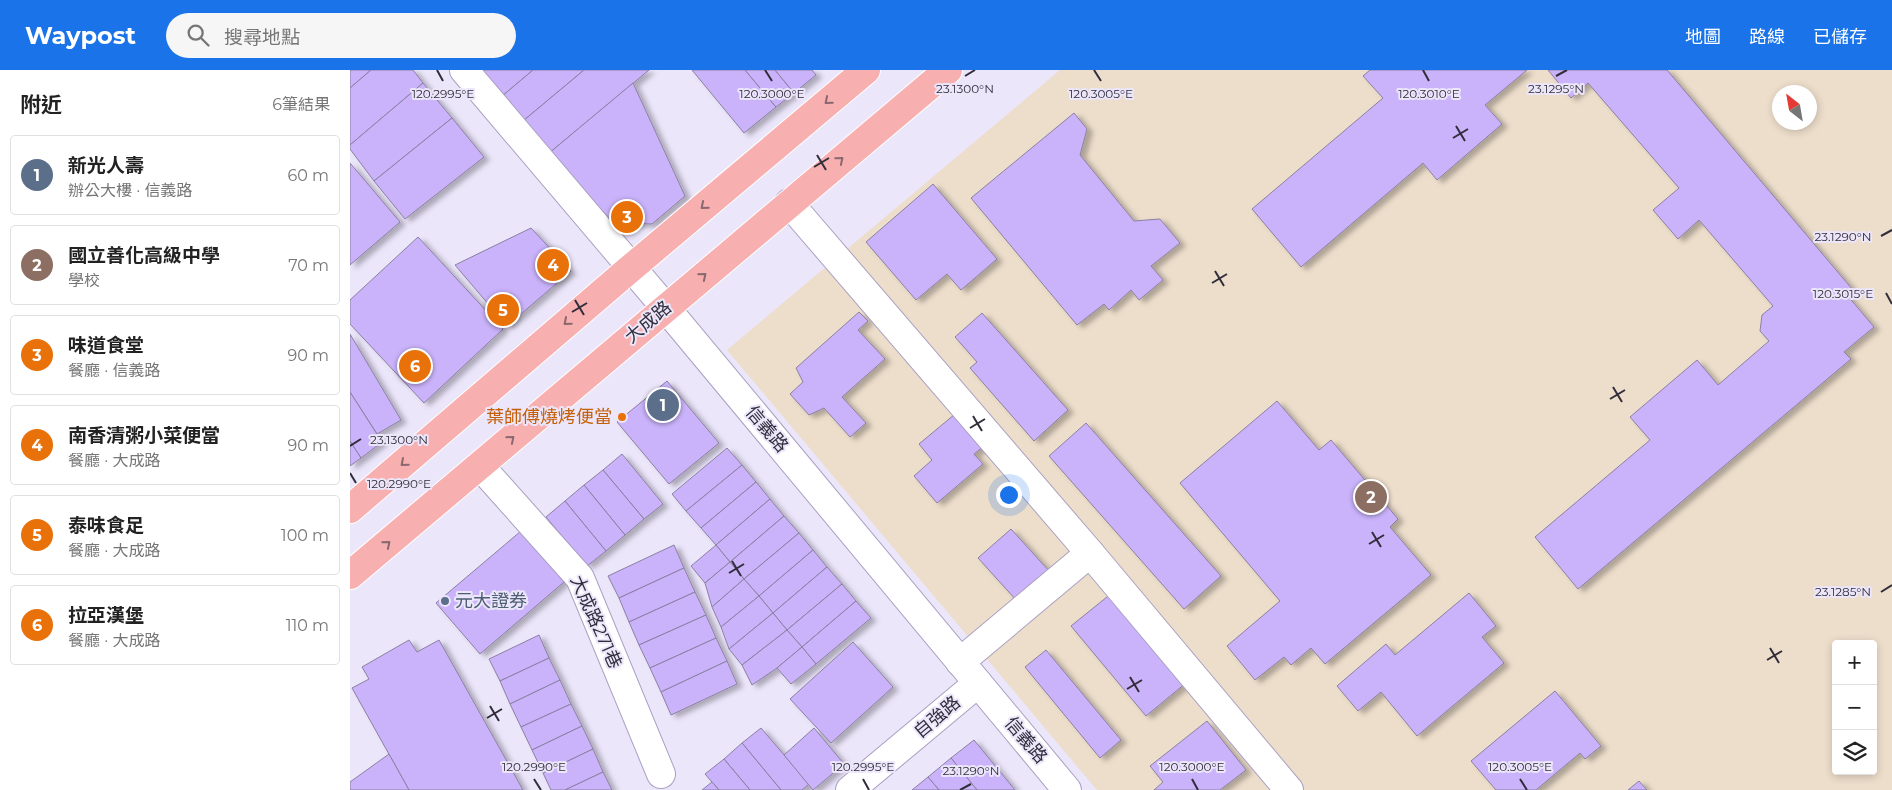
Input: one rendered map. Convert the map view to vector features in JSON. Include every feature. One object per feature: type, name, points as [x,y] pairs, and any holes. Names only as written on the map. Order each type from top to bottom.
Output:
[{"type":"main road","points":[[350,509],[630,268],[866,70]]},
{"type":"main road","name":"大成路","points":[[350,576],[665,307],[948,70]]},
{"type":"street","name":"信義路","points":[[464,70],[665,307],[1067,790]]},
{"type":"street","points":[[789,203],[1090,553],[1289,790]]},
{"type":"street","name":"大成路271巷","points":[[480,466],[580,578],[661,774]]},
{"type":"street","points":[[960,662],[1090,553]]},
{"type":"street","name":"自強路","points":[[850,790],[978,683]]},
{"type":"shaded area","points":[[1060,70],[1892,70],[1892,790],[1097,790],[727,350]]},
{"type":"building","points":[[350,70],[371,70],[350,88]]},
{"type":"building","points":[[371,70],[413,70],[423,83],[350,145],[350,88]]},
{"type":"building","points":[[482,70],[533,70],[501,97]]},
{"type":"building","points":[[533,70],[584,70],[523,121],[501,97]]},
{"type":"building","points":[[584,70],[649,70],[548,154],[523,121]]},
{"type":"building","points":[[692,70],[745,70],[776,107],[744,133]]},
{"type":"building","points":[[745,70],[775,70],[794,93],[776,107]]},
{"type":"building","points":[[775,70],[812,70],[816,75],[794,93]]},
{"type":"building","points":[[1370,70],[1527,70],[1485,105],[1502,124],[1437,180],[1423,163],[1301,267],[1252,209],[1383,98],[1363,76]]},
{"type":"building","points":[[1548,70],[1667,70],[1853,290],[1847,295],[1874,327],[1844,352],[1851,359],[1578,589],[1535,537],[1650,440],[1630,417],[1697,360],[1718,385],[1769,341],[1760,331],[1762,315],[1773,306],[1699,220],[1678,239],[1653,210],[1679,188],[1588,83],[1571,98]]},
{"type":"building","points":[[423,83],[452,118],[374,181],[350,149],[350,145]]},
{"type":"building","points":[[633,83],[685,196],[652,224],[614,223],[548,154]]},
{"type":"building","points":[[1074,113],[1087,129],[1080,155],[1134,221],[1160,219],[1180,243],[1151,266],[1163,280],[1139,300],[1131,290],[1109,310],[1104,304],[1077,325],[971,198]]},
{"type":"building","points":[[452,118],[484,157],[405,219],[374,181]]},
{"type":"building","points":[[350,163],[400,222],[350,265]]},
{"type":"building","points":[[933,184],[997,259],[961,290],[947,274],[916,300],[866,242]]},
{"type":"building","points":[[531,228],[571,271],[507,326],[455,265]]},
{"type":"building","points":[[418,237],[503,329],[424,403],[350,324],[350,300]]},
{"type":"building","points":[[859,312],[868,321],[858,330],[885,359],[842,397],[866,423],[850,437],[824,408],[809,415],[790,394],[803,382],[796,368]]},
{"type":"building","points":[[982,313],[1068,410],[1034,441],[970,368],[977,362],[955,337]]},
{"type":"building","points":[[350,334],[401,420],[377,434],[350,392]]},
{"type":"building","points":[[667,381],[719,443],[669,484],[617,422]]},
{"type":"building","points":[[350,392],[382,442],[361,458],[350,441]]},
{"type":"building","points":[[1277,401],[1319,450],[1331,440],[1398,519],[1390,527],[1431,575],[1325,664],[1311,648],[1291,665],[1284,657],[1255,680],[1227,646],[1280,601],[1180,483]]},
{"type":"building","points":[[961,409],[989,442],[974,454],[983,464],[937,503],[914,476],[932,460],[919,444]]},
{"type":"building","points":[[1086,423],[1221,576],[1184,609],[1049,456]]},
{"type":"building","points":[[350,441],[361,458],[350,466]]},
{"type":"building","points":[[727,448],[742,465],[686,511],[672,494]]},
{"type":"building","points":[[622,454],[663,504],[644,519],[603,470]]},
{"type":"building","points":[[742,465],[756,482],[701,528],[686,511]]},
{"type":"building","points":[[603,470],[644,519],[625,535],[584,485]]},
{"type":"building","points":[[756,482],[770,499],[716,545],[701,528]]},
{"type":"building","points":[[584,485],[625,535],[606,551],[565,501]]},
{"type":"building","points":[[770,499],[784,516],[730,562],[716,545]]},
{"type":"building","points":[[565,501],[606,551],[587,566],[546,517]]},
{"type":"building","points":[[784,516],[799,533],[744,579],[730,562]]},
{"type":"building","points":[[1011,529],[1050,572],[1017,601],[978,558]]},
{"type":"building","points":[[521,531],[564,582],[480,654],[436,603]]},
{"type":"building","points":[[799,533],[813,550],[759,596],[744,579]]},
{"type":"building","points":[[674,545],[684,568],[619,598],[608,576]]},
{"type":"building","points":[[716,545],[730,562],[705,583],[691,566]]},
{"type":"building","points":[[813,550],[827,567],[773,613],[759,596]]},
{"type":"building","points":[[730,562],[744,579],[712,607],[705,583]]},
{"type":"building","points":[[827,567],[842,584],[787,630],[773,613]]},
{"type":"building","points":[[684,568],[695,592],[629,622],[619,598]]},
{"type":"building","points":[[744,579],[759,596],[721,627],[712,607]]},
{"type":"building","points":[[842,584],[856,601],[802,647],[787,630]]},
{"type":"building","points":[[1118,588],[1192,678],[1146,716],[1071,626]]},
{"type":"building","points":[[695,592],[706,615],[639,645],[629,622]]},
{"type":"building","points":[[1469,593],[1496,626],[1482,637],[1504,663],[1417,736],[1381,692],[1358,711],[1337,686],[1386,644],[1395,655]]},
{"type":"building","points":[[759,596],[773,613],[729,649],[721,627]]},
{"type":"building","points":[[856,601],[871,618],[816,664],[802,647]]},
{"type":"building","points":[[773,613],[787,630],[742,665],[729,649]]},
{"type":"building","points":[[706,615],[716,638],[650,668],[639,645]]},
{"type":"building","points":[[787,630],[802,647],[777,668],[752,685],[742,665]]},
{"type":"building","points":[[539,635],[549,658],[500,681],[489,659]]},
{"type":"building","points":[[716,638],[727,661],[661,692],[650,668]]},
{"type":"building","points":[[409,640],[417,652],[439,640],[523,790],[409,790],[352,688],[369,679],[362,667]]},
{"type":"building","points":[[853,642],[893,687],[831,743],[790,699]]},
{"type":"building","points":[[802,647],[816,664],[791,684],[777,668]]},
{"type":"building","points":[[1046,650],[1121,740],[1100,758],[1025,667]]},
{"type":"building","points":[[549,658],[560,680],[510,704],[500,681]]},
{"type":"building","points":[[727,661],[737,684],[671,715],[661,692]]},
{"type":"building","points":[[560,680],[571,704],[521,727],[510,704]]},
{"type":"building","points":[[1555,691],[1601,746],[1585,759],[1580,753],[1536,790],[1496,790],[1471,761]]},
{"type":"building","points":[[571,704],[582,726],[532,750],[521,727]]},
{"type":"building","points":[[1207,721],[1246,770],[1220,790],[1154,790],[1163,782],[1150,766]]},
{"type":"building","points":[[582,726],[593,749],[543,773],[532,750]]},
{"type":"building","points":[[761,728],[809,784],[802,790],[781,790],[742,743]]},
{"type":"building","points":[[814,728],[844,764],[813,790],[784,755]]},
{"type":"building","points":[[974,740],[1015,790],[977,790],[951,758]]},
{"type":"building","points":[[742,743],[781,790],[750,790],[724,759]]},
{"type":"building","points":[[593,749],[603,772],[565,790],[551,790],[543,773]]},
{"type":"building","points":[[389,754],[409,790],[350,790],[350,782]]},
{"type":"building","points":[[951,758],[977,790],[939,790],[928,777]]},
{"type":"building","points":[[724,759],[750,790],[719,790],[705,774]]},
{"type":"building","points":[[603,772],[612,790],[565,790]]},
{"type":"building","points":[[928,777],[939,790],[912,790]]},
{"type":"building","points":[[1639,781],[1647,790],[1628,790]]},
{"type":"building","points":[[712,782],[719,790],[702,790]]},
{"type":"place","name":"味道食堂","points":[[627,217]]},
{"type":"place","name":"南香清粥小菜便當","points":[[553,265]]},
{"type":"place","name":"泰味食足","points":[[503,310]]},
{"type":"place","name":"拉亞漢堡","points":[[415,366]]},
{"type":"place","name":"新光人壽","points":[[663,405]]},
{"type":"place","name":"葉師傅燒烤便當","points":[[622,417]]},
{"type":"place","name":"國立善化高級中學","points":[[1371,497]]},
{"type":"place","name":"元大證券","points":[[445,601]]}]
